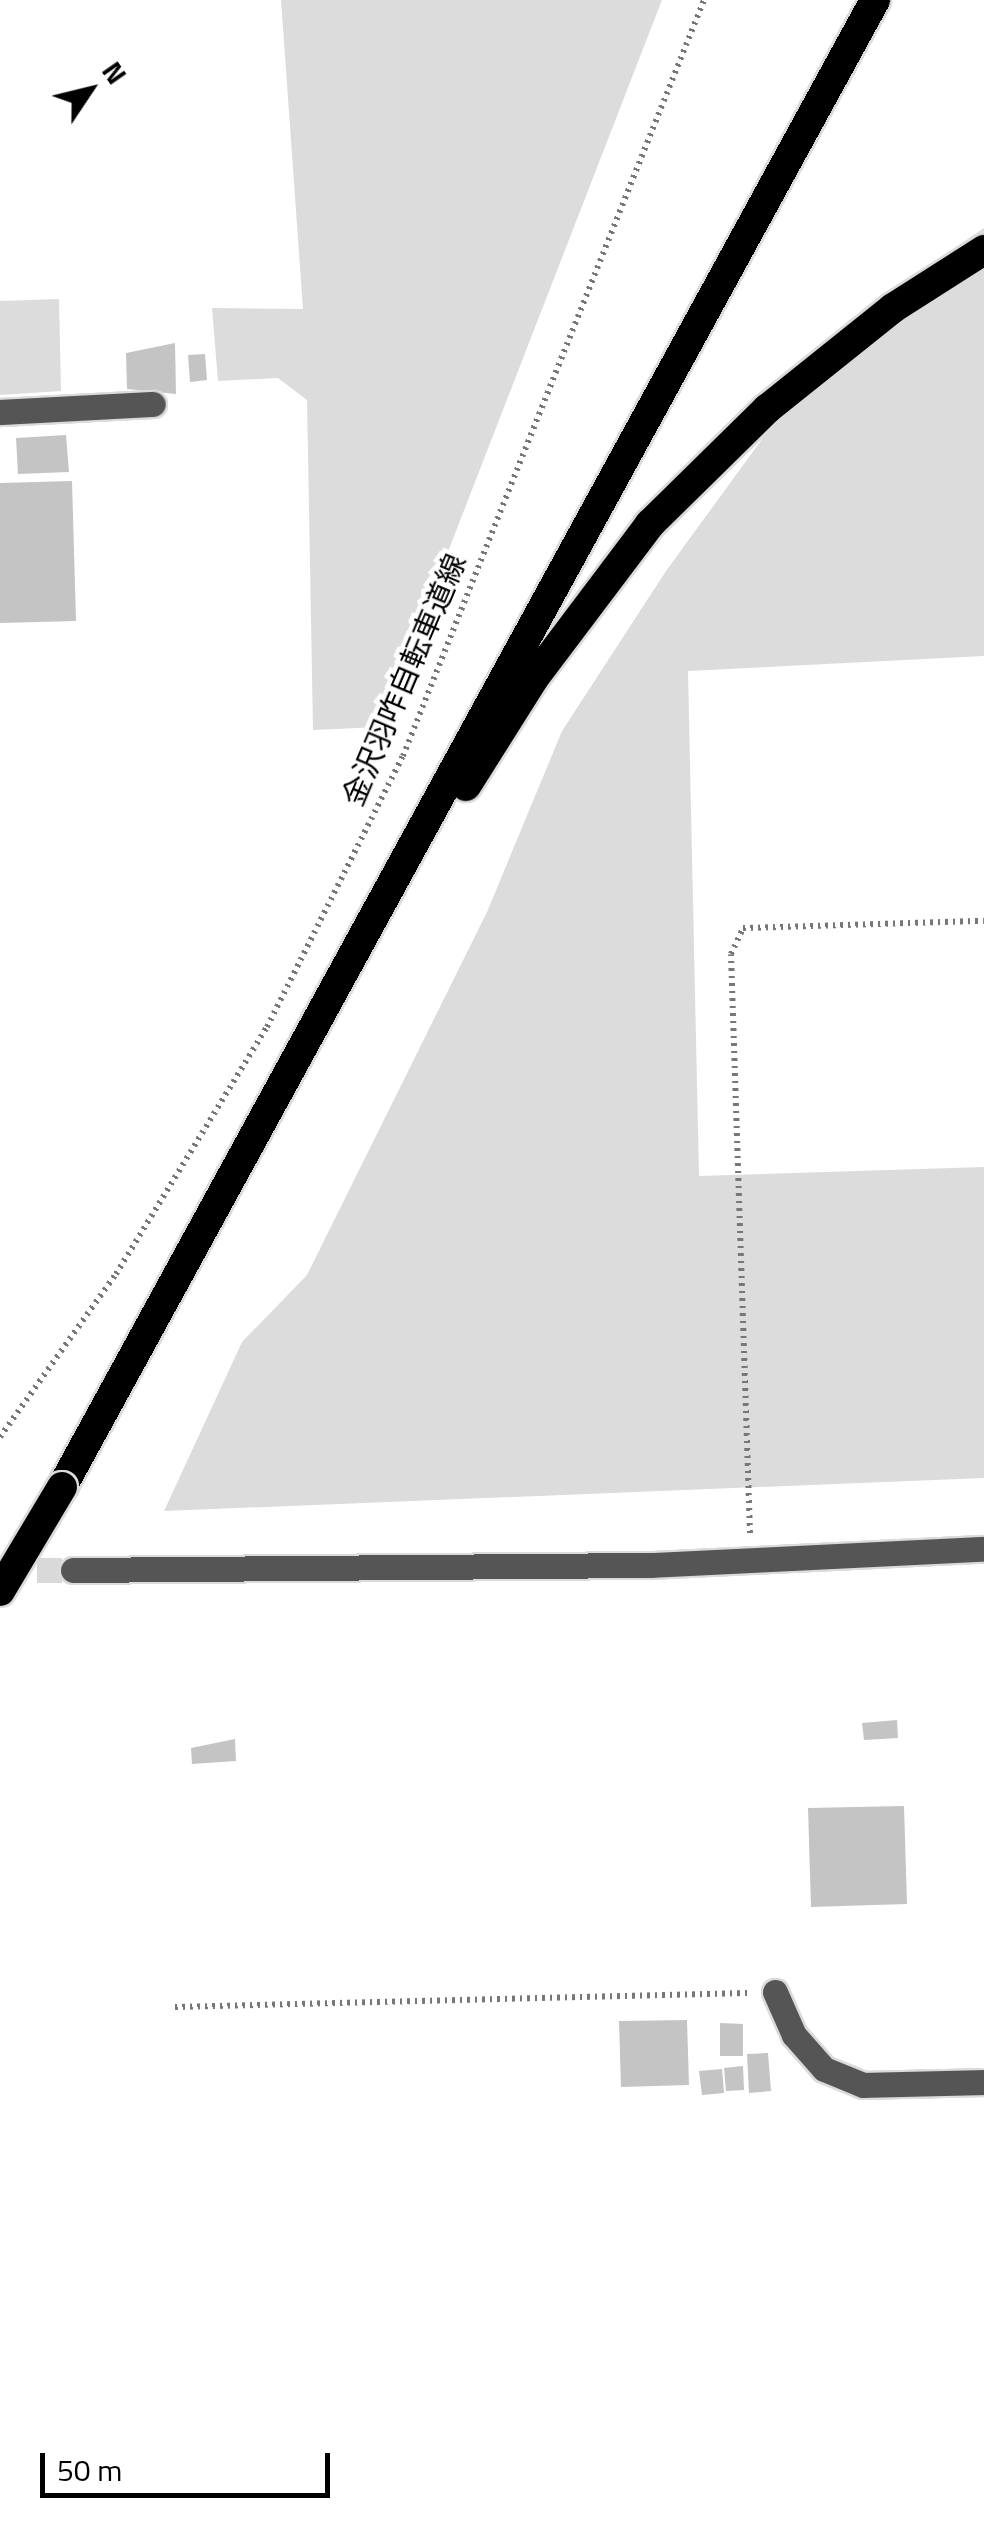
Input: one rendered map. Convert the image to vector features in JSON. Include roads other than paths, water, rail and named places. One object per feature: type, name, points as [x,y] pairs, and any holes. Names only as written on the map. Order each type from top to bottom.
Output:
[{"type":"highway","points":[[0,1591],[62,1487],[346,974],[876,0]]},
{"type":"highway","points":[[346,974],[534,678],[650,524],[766,409],[892,308],[984,250]]},
{"type":"street","points":[[0,412],[152,404]]},
{"type":"street","points":[[74,1570],[751,1560],[984,1548]]},
{"type":"street","points":[[774,1992],[794,2036],[824,2068],[864,2084],[984,2082]]},
{"type":"tunnel","points":[[0,1570],[73,1570]]}]
